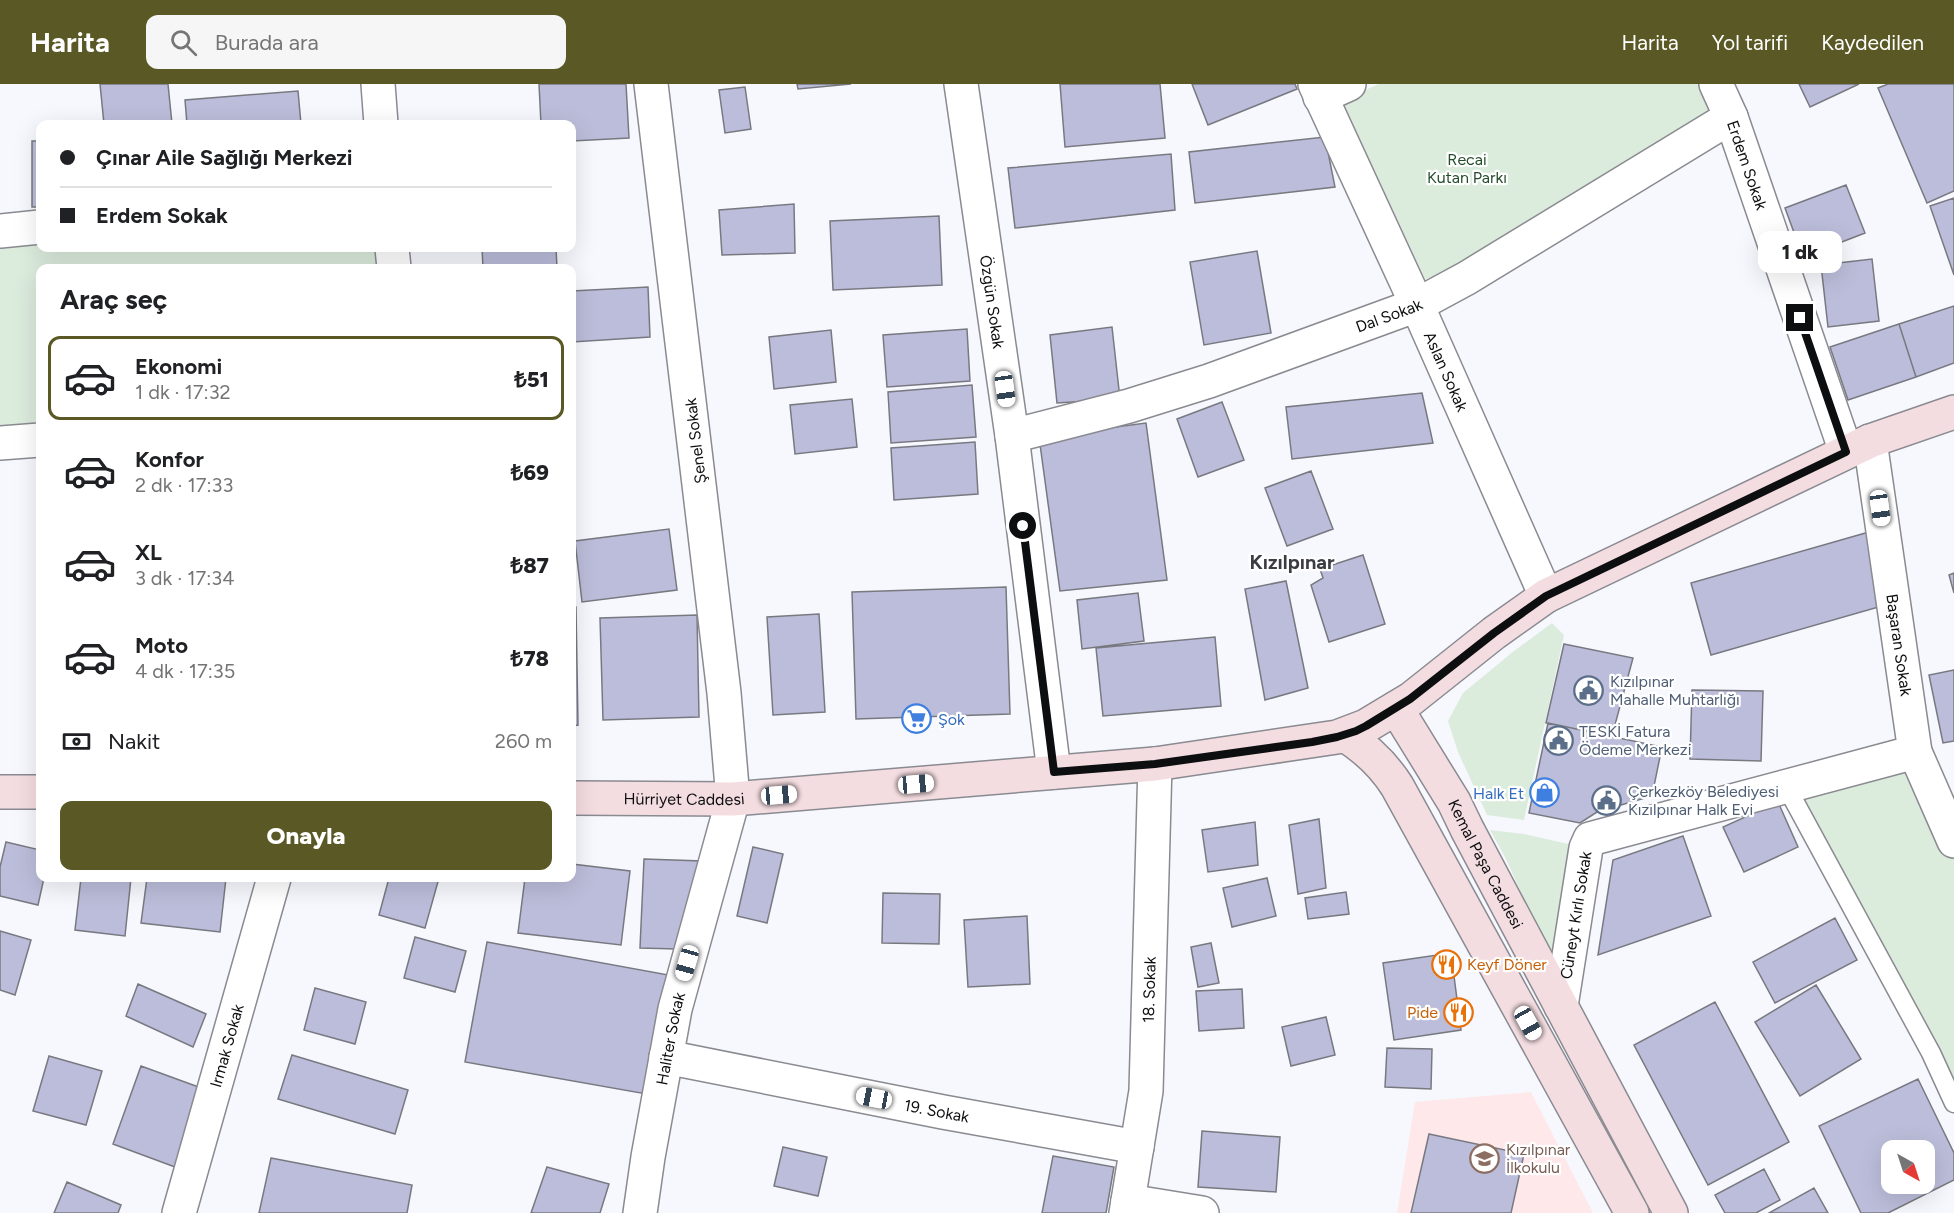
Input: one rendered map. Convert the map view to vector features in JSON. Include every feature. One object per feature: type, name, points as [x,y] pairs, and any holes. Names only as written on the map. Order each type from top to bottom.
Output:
[{"type":"main road","name":"Hürriyet Caddesi","points":[[576,798],[733,799],[1155,764],[1312,742],[1345,735],[1366,726],[1427,687],[1494,633],[1546,596],[1858,447],[1954,412]]},
{"type":"main road","name":"Kemal Paşa Caddesi","points":[[1396,708],[1454,802],[1671,1213]]},
{"type":"main road","points":[[1345,735],[1380,762],[1397,786],[1632,1213]]},
{"type":"main road","points":[[0,792],[36,792]]},
{"type":"street","points":[[378,84],[381,120]]},
{"type":"street","name":"Şenel Sokak","points":[[651,84],[722,670],[733,799]]},
{"type":"street","name":"Özgün Sokak","points":[[961,84],[1012,436],[1054,772]]},
{"type":"street","name":"Erdem Sokak","points":[[1716,84],[1731,117],[1858,447]]},
{"type":"street","name":"Aslan Sokak","points":[[1328,88],[1418,305],[1546,596]]},
{"type":"street","name":"Dal Sokak","points":[[1012,436],[1129,406],[1209,381],[1418,305],[1467,278],[1731,117]]},
{"type":"street","points":[[0,231],[36,227]]},
{"type":"street","points":[[0,443],[36,440]]},
{"type":"street","name":"Başaran Sokak","points":[[1858,447],[1915,752],[1954,842]]},
{"type":"street","name":"Cüneyt Kırlı Sokak","points":[[1561,1006],[1586,848],[1590,839],[1915,752]]},
{"type":"street","name":"18. Sokak","points":[[1127,1207],[1146,1091],[1155,764]]},
{"type":"street","name":"Haliter Sokak","points":[[640,1213],[675,1009],[733,799]]},
{"type":"street","name":"Irmak Sokak","points":[[179,1213],[273,882]]},
{"type":"street","name":"19. Sokak","points":[[666,1057],[943,1112],[1137,1147]]},
{"type":"street","points":[[1127,1207],[1202,1213]]},
{"type":"lane","points":[[1786,786],[1931,1053],[1954,1103]]},
{"type":"shaded area","name":"Kızılpınar İlkokulu","points":[[1531,1092],[1593,1213],[1397,1213],[1415,1102]]},
{"type":"green space","name":"Recai Kutan Parkı","points":[[1379,84],[1705,84],[1718,113],[1466,267],[1425,279],[1342,100]]},
{"type":"green space","points":[[36,238],[36,252],[388,252],[389,264],[36,264],[36,429],[0,433],[0,242]]},
{"type":"green space","points":[[1552,623],[1564,635],[1524,820],[1487,815],[1458,752],[1448,721],[1463,693]]},
{"type":"green space","points":[[1915,752],[1954,841],[1954,1108],[1786,786]]},
{"type":"green space","points":[[1490,830],[1524,834],[1586,848],[1564,989],[1506,859]]},
{"type":"building","points":[[100,84],[168,84],[172,120],[104,120]]},
{"type":"building","points":[[539,84],[626,84],[629,138],[576,141],[576,120],[541,120]]},
{"type":"building","points":[[797,84],[851,84],[798,89]]},
{"type":"building","points":[[1060,84],[1160,84],[1165,138],[1065,147]]},
{"type":"building","points":[[1192,84],[1295,84],[1297,89],[1208,125]]},
{"type":"building","points":[[1799,84],[1859,84],[1810,107]]},
{"type":"building","points":[[1888,84],[1954,84],[1954,191],[1927,203],[1878,88]]},
{"type":"building","points":[[745,87],[751,129],[725,133],[719,90]]},
{"type":"building","points":[[298,91],[301,120],[187,120],[185,100]]},
{"type":"building","points":[[1325,137],[1335,187],[1195,203],[1189,152]]},
{"type":"building","points":[[32,141],[36,141],[36,207],[32,207]]},
{"type":"building","points":[[1171,154],[1175,210],[1015,228],[1008,168]]},
{"type":"building","points":[[1846,185],[1865,233],[1803,257],[1785,208]]},
{"type":"building","points":[[1954,198],[1954,275],[1930,206]]},
{"type":"building","points":[[794,204],[795,253],[722,255],[719,210]]},
{"type":"building","points":[[939,216],[942,285],[833,290],[830,221]]},
{"type":"building","points":[[1257,251],[1271,333],[1204,345],[1190,262]]},
{"type":"building","points":[[482,252],[556,252],[557,264],[483,264]]},
{"type":"building","points":[[1872,259],[1879,321],[1828,327],[1821,265]]},
{"type":"building","points":[[648,287],[650,337],[576,342],[576,291]]},
{"type":"building","points":[[1954,306],[1954,363],[1916,377],[1899,324]]},
{"type":"building","points":[[1899,324],[1916,377],[1848,400],[1830,347]]},
{"type":"building","points":[[1112,327],[1120,399],[1057,403],[1050,335]]},
{"type":"building","points":[[967,329],[970,381],[887,387],[883,335]]},
{"type":"building","points":[[831,330],[836,382],[774,389],[769,337]]},
{"type":"building","points":[[972,385],[976,437],[891,443],[888,392]]},
{"type":"building","points":[[1422,393],[1433,443],[1292,459],[1286,407]]},
{"type":"building","points":[[852,399],[857,447],[795,454],[790,405]]},
{"type":"building","points":[[1222,402],[1244,460],[1198,477],[1177,419]]},
{"type":"building","points":[[1146,423],[1167,580],[1060,591],[1039,437]]},
{"type":"building","points":[[975,442],[978,494],[894,500],[891,448]]},
{"type":"building","points":[[1311,471],[1333,529],[1287,546],[1265,488]]},
{"type":"building","points":[[669,529],[677,590],[582,602],[576,541]]},
{"type":"building","points":[[1869,532],[1889,604],[1711,655],[1691,583]]},
{"type":"building","points":[[1363,555],[1385,624],[1329,642],[1311,585],[1323,578],[1320,569]]},
{"type":"building","points":[[1954,573],[1954,593],[1949,575]]},
{"type":"building","points":[[1286,581],[1308,688],[1265,700],[1245,589]]},
{"type":"building","points":[[1006,587],[1010,714],[856,719],[852,592]]},
{"type":"building","points":[[1138,593],[1144,641],[1082,649],[1077,600]]},
{"type":"building","points":[[576,607],[578,725],[576,725]]},
{"type":"building","points":[[819,614],[825,712],[773,715],[767,617]]},
{"type":"building","points":[[697,615],[699,717],[603,720],[600,618]]},
{"type":"building","points":[[1215,637],[1221,706],[1103,716],[1096,648]]},
{"type":"building","name":"Kızılpınar Mahalle Muhtarlığı","points":[[1564,644],[1633,658],[1612,736],[1546,723]]},
{"type":"building","points":[[1954,670],[1954,741],[1943,743],[1929,675]]},
{"type":"building","points":[[1692,690],[1763,691],[1761,761],[1690,759]]},
{"type":"building","points":[[1548,723],[1662,747],[1652,796],[1597,812],[1580,823],[1529,813]]},
{"type":"building","points":[[1778,802],[1798,847],[1744,872],[1723,827]]},
{"type":"building","points":[[1319,819],[1326,888],[1298,894],[1289,825]]},
{"type":"building","points":[[1255,822],[1258,865],[1208,872],[1202,830]]},
{"type":"building","points":[[1683,836],[1711,916],[1598,955],[1613,860]]},
{"type":"building","points":[[6,842],[36,849],[36,882],[43,882],[38,905],[0,896],[0,867]]},
{"type":"building","points":[[753,847],[783,854],[767,923],[737,916]]},
{"type":"building","points":[[644,859],[702,861],[677,949],[640,948]]},
{"type":"building","points":[[576,864],[630,871],[621,945],[518,933],[524,882],[576,882]]},
{"type":"building","points":[[1267,878],[1276,916],[1232,927],[1223,888]]},
{"type":"building","points":[[81,882],[131,882],[125,936],[75,930]]},
{"type":"building","points":[[146,882],[226,882],[220,932],[141,923]]},
{"type":"building","points":[[388,882],[438,882],[425,928],[379,915]]},
{"type":"building","points":[[1346,892],[1349,914],[1308,919],[1305,898]]},
{"type":"building","points":[[883,893],[940,894],[939,944],[882,943]]},
{"type":"building","points":[[1027,916],[1030,984],[968,987],[964,920]]},
{"type":"building","points":[[1835,918],[1857,960],[1775,1003],[1753,962]]},
{"type":"building","points":[[0,931],[31,940],[15,995],[0,990]]},
{"type":"building","points":[[415,937],[466,951],[455,992],[404,978]]},
{"type":"building","points":[[487,942],[674,976],[652,1095],[465,1062]]},
{"type":"building","points":[[1211,943],[1219,983],[1198,987],[1191,947]]},
{"type":"building","points":[[1451,953],[1461,1030],[1394,1040],[1383,963]]},
{"type":"building","points":[[138,984],[206,1014],[193,1047],[126,1016]]},
{"type":"building","points":[[1816,985],[1861,1059],[1800,1096],[1755,1022]]},
{"type":"building","points":[[315,988],[366,1002],[355,1044],[304,1030]]},
{"type":"building","points":[[1242,989],[1244,1028],[1199,1031],[1196,991]]},
{"type":"building","points":[[1715,1002],[1789,1142],[1708,1185],[1634,1045]]},
{"type":"building","points":[[1326,1017],[1335,1055],[1291,1066],[1282,1027]]},
{"type":"building","points":[[1387,1048],[1432,1049],[1431,1089],[1385,1087]]},
{"type":"building","points":[[292,1055],[408,1090],[395,1134],[278,1099]]},
{"type":"building","points":[[49,1056],[102,1071],[86,1125],[33,1111]]},
{"type":"building","points":[[141,1066],[204,1089],[175,1167],[113,1144]]},
{"type":"building","points":[[1918,1079],[1954,1153],[1954,1180],[1935,1190],[1935,1140],[1881,1140],[1881,1194],[1926,1194],[1888,1213],[1861,1213],[1819,1126]]},
{"type":"building","points":[[1202,1131],[1280,1137],[1276,1192],[1198,1187]]},
{"type":"building","points":[[1429,1134],[1524,1154],[1511,1213],[1411,1213]]},
{"type":"building","points":[[783,1147],[827,1157],[818,1196],[774,1186]]},
{"type":"building","points":[[1053,1156],[1114,1167],[1106,1213],[1042,1213]]},
{"type":"building","points":[[271,1158],[412,1185],[407,1213],[259,1213]]},
{"type":"building","points":[[547,1167],[609,1184],[600,1213],[531,1213]]},
{"type":"building","points":[[1764,1169],[1780,1200],[1756,1213],[1725,1213],[1715,1195]]},
{"type":"building","points":[[67,1182],[121,1205],[118,1213],[54,1213]]},
{"type":"building","points":[[1814,1188],[1828,1213],[1769,1213]]},
{"type":"place","name":"Kızılpınar Mahalle Muhtarlığı","points":[[1589,690]]},
{"type":"place","name":"Şok","points":[[917,719]]},
{"type":"place","name":"TESKİ Fatura Ödeme Merkezi","points":[[1558,740]]},
{"type":"place","name":"Halk Et","points":[[1545,793]]},
{"type":"place","name":"Çerkezköy Belediyesi Kızılpınar Halk Evi","points":[[1607,800]]},
{"type":"place","name":"Keyf Döner","points":[[1446,964]]},
{"type":"place","name":"Pide","points":[[1459,1012]]},
{"type":"place","name":"Kızılpınar İlkokulu","points":[[1485,1158]]},
{"type":"district","name":"Kızılpınar","points":[[1292,562]]},
{"type":"route","points":[[1023,526],[1054,772],[1155,764],[1312,742],[1345,735],[1366,726],[1410,699],[1494,633],[1546,596],[1846,452],[1800,318]]}]
